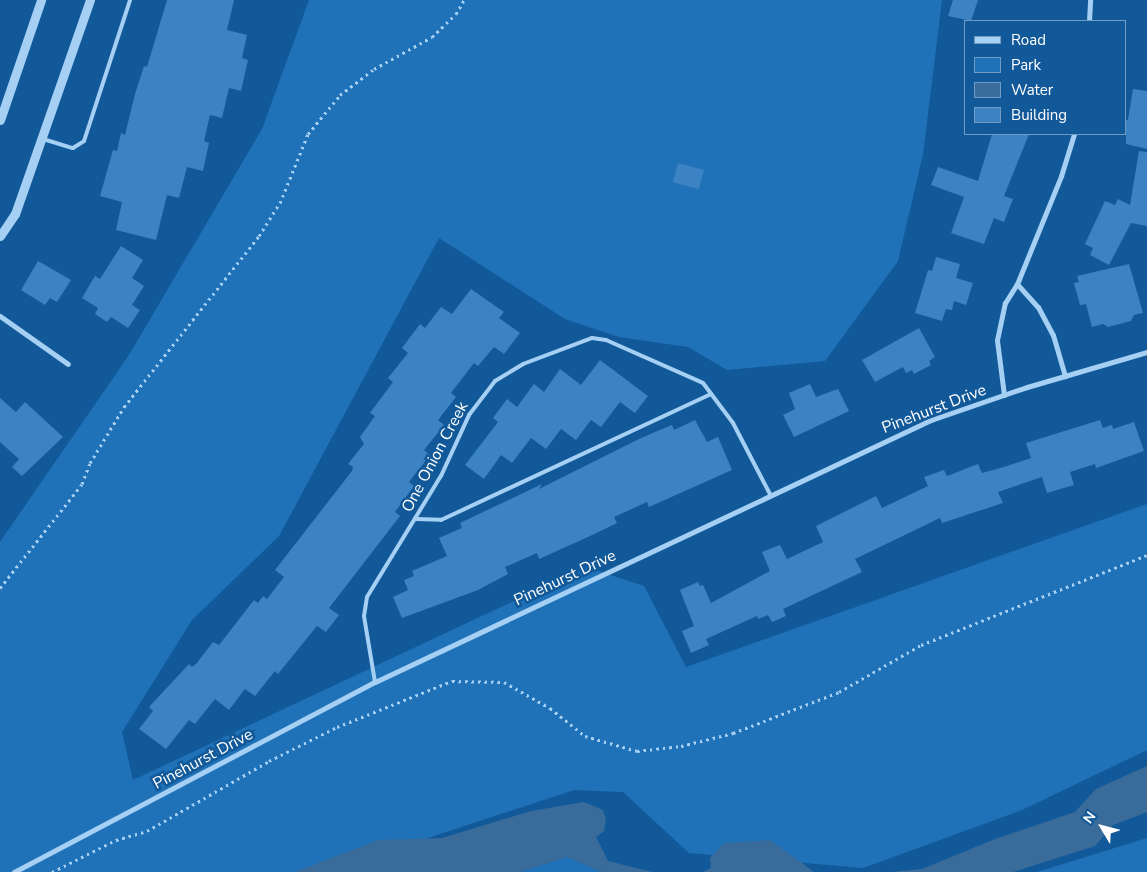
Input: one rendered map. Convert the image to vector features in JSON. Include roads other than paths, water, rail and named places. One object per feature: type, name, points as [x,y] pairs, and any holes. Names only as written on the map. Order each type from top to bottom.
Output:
[{"type":"street","points":[[0,120],[40,0]]},
{"type":"street","points":[[0,236],[14,214],[90,0]]},
{"type":"street","points":[[1089,20],[1090,0]]},
{"type":"street","points":[[1004,395],[997,340],[1004,303],[1017,284],[1061,176],[1074,135]]},
{"type":"street","points":[[1017,284],[1038,307],[1054,335],[1065,376]]},
{"type":"street","points":[[0,316],[68,364]]},
{"type":"street","name":"Pinehurst Drive","points":[[14,872],[375,682],[770,494],[931,420],[1004,395],[1147,352]]},
{"type":"lane","points":[[41,139],[73,148],[84,140],[130,0]]},
{"type":"lane","name":"One Onion Creek","points":[[375,682],[364,616],[367,597],[441,476],[469,415],[494,382],[523,364],[592,338],[606,340],[703,383],[733,423],[770,494]]},
{"type":"lane","points":[[416,519],[441,520],[711,394]]},
{"type":"water","points":[[1147,766],[1147,812],[1113,825],[1095,846],[1013,872],[891,872],[922,869],[995,839],[1075,812],[1096,789]]},
{"type":"water","points":[[584,802],[603,810],[606,819],[604,831],[596,837],[608,861],[652,872],[602,872],[567,857],[520,872],[295,872],[378,840],[442,838],[531,811]]},
{"type":"water","points":[[770,840],[814,872],[703,872],[711,868],[710,858],[724,843]]}]
